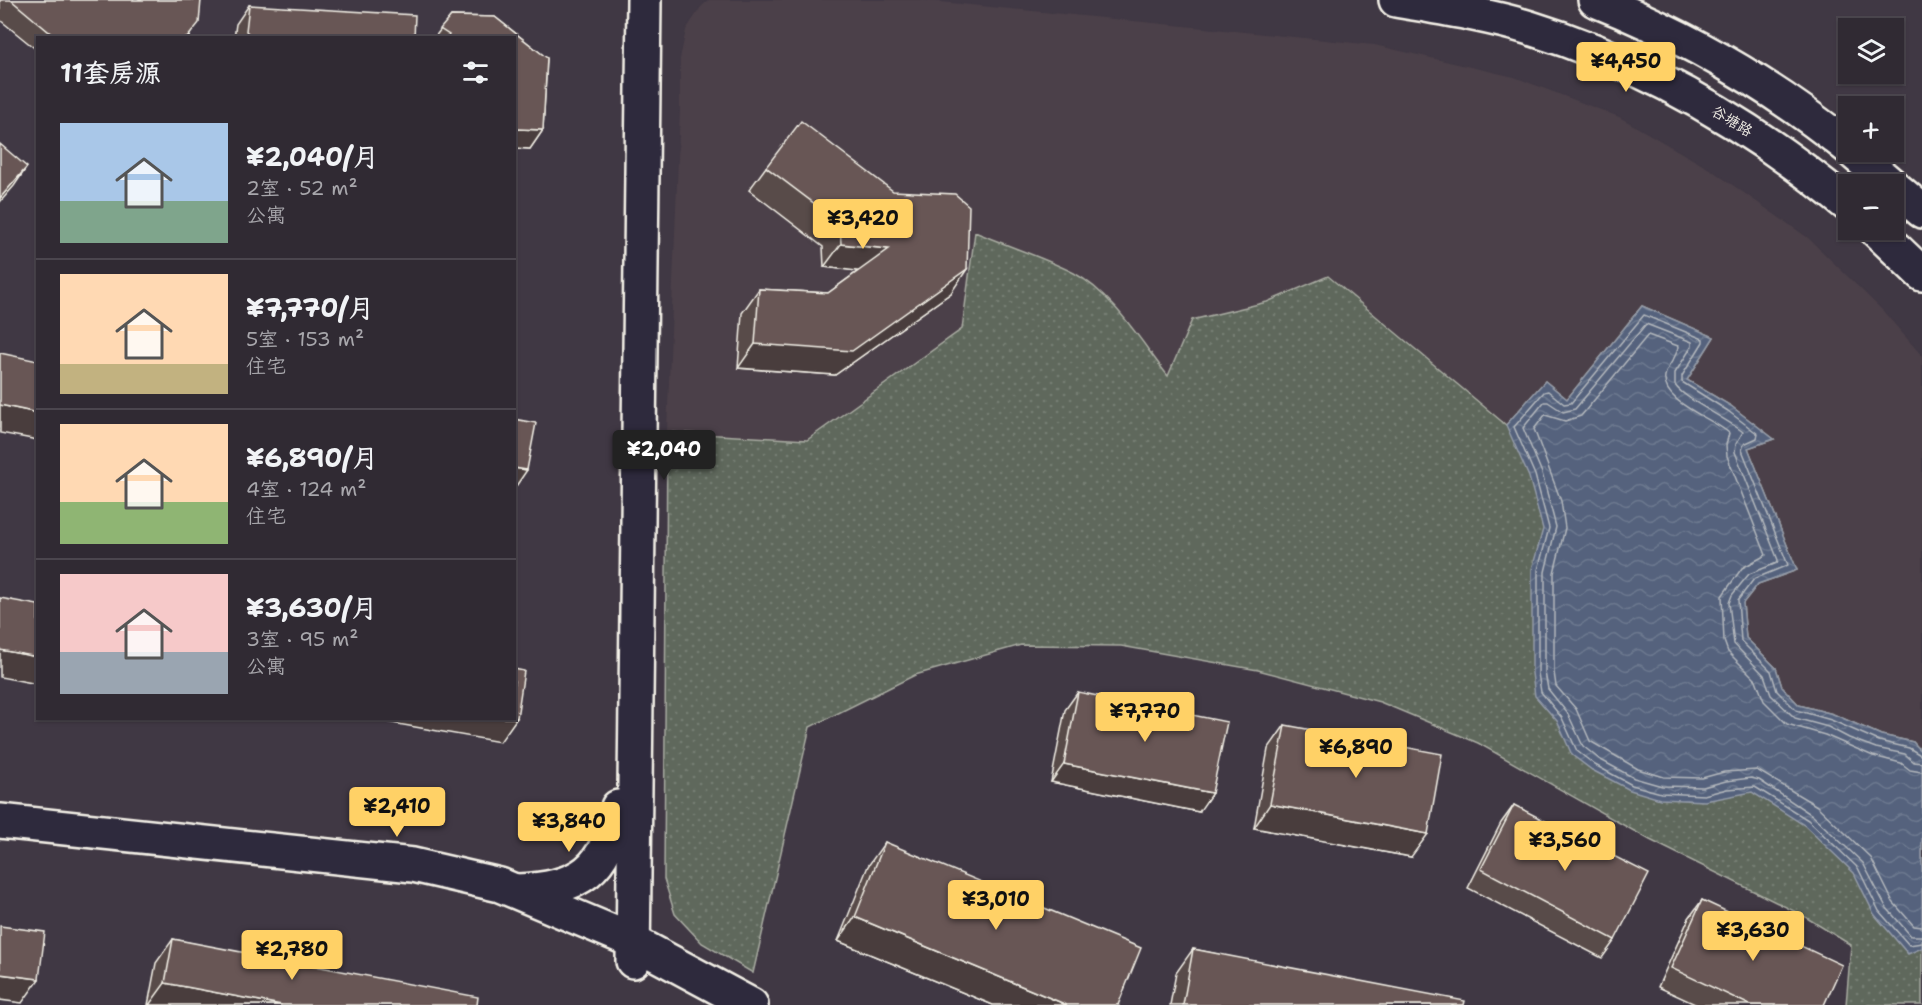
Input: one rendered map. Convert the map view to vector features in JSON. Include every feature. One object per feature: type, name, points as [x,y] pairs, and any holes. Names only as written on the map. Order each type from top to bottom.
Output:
[{"type":"street","points":[[625,947],[618,807],[628,0]]},
{"type":"street","points":[[625,947],[634,890],[644,0]]},
{"type":"street","name":"谷塘路","points":[[1398,0],[1442,7],[1529,28],[1614,58],[1692,97],[1764,140],[1838,197]]},
{"type":"street","points":[[1595,0],[1635,16],[1720,58],[1786,101],[1838,140]]},
{"type":"street","points":[[1866,162],[1895,185],[1922,211]]},
{"type":"street","points":[[1886,240],[1922,274]]},
{"type":"street","points":[[514,891],[557,886],[578,878],[596,865],[614,829],[618,807]]},
{"type":"street","points":[[0,821],[413,866],[514,891],[625,947],[717,1005]]},
{"type":"street","points":[[0,837],[411,882],[495,901],[565,928],[680,966],[751,1005]]},
{"type":"street","points":[[634,890],[647,933],[680,966]]},
{"type":"shaded area","points":[[709,0],[920,0],[1374,45],[1514,77],[1619,117],[1711,170],[1808,238],[1882,310],[1922,356],[1922,752],[1913,742],[1881,735],[1833,714],[1799,705],[1782,687],[1776,668],[1746,638],[1743,603],[1758,585],[1797,570],[1748,448],[1773,438],[1731,406],[1687,380],[1713,336],[1567,399],[1545,381],[1506,425],[1328,276],[1267,302],[1192,320],[1168,376],[1096,289],[975,233],[963,329],[806,440],[667,432],[680,111],[680,59],[686,30],[701,7]]},
{"type":"green space","points":[[975,232],[1050,262],[1088,282],[1126,320],[1168,376],[1192,320],[1267,302],[1328,276],[1506,425],[1545,381],[1567,399],[1642,306],[1714,337],[1687,380],[1731,406],[1774,439],[1748,448],[1797,570],[1758,584],[1743,603],[1746,638],[1776,668],[1782,687],[1799,705],[1833,714],[1881,735],[1913,742],[1922,752],[1922,1005],[1846,1005],[1851,945],[1802,915],[1650,840],[1478,743],[1380,702],[1258,670],[1121,646],[1021,645],[915,675],[810,727],[753,973],[702,943],[675,914],[664,879],[667,432],[807,440],[962,329]]},
{"type":"water","points":[[1642,306],[1714,337],[1687,380],[1731,406],[1774,439],[1748,448],[1797,570],[1758,584],[1743,603],[1746,638],[1776,668],[1782,687],[1799,705],[1833,714],[1881,735],[1913,742],[1922,752],[1922,948],[1908,954],[1874,914],[1854,873],[1804,825],[1752,792],[1705,801],[1660,799],[1630,790],[1592,770],[1572,755],[1557,721],[1535,696],[1532,673],[1532,569],[1543,529],[1529,477],[1506,425],[1545,381],[1567,399]]},
{"type":"building","points":[[11,0],[201,0],[199,23],[189,36],[54,36]]},
{"type":"building","points":[[249,5],[415,15],[414,36],[251,36],[246,31]]},
{"type":"building","points":[[451,16],[495,17],[547,58],[543,130],[518,129],[516,131],[516,36],[448,36],[440,29]]},
{"type":"building","points":[[801,121],[893,191],[955,194],[969,206],[967,269],[852,351],[755,344],[759,289],[828,293],[889,249],[841,244],[840,223],[766,167]]},
{"type":"building","points":[[0,144],[27,167],[0,198]]},
{"type":"building","points":[[0,353],[36,361],[36,413],[0,405]]},
{"type":"building","points":[[516,419],[536,423],[527,470],[516,468]]},
{"type":"building","points":[[0,598],[36,605],[36,657],[0,650]]},
{"type":"building","points":[[516,669],[524,671],[516,718]]},
{"type":"building","points":[[1078,692],[1227,722],[1212,793],[1064,764]]},
{"type":"building","points":[[1285,725],[1442,754],[1428,834],[1270,804]]},
{"type":"building","points":[[1514,805],[1649,874],[1615,940],[1481,869]]},
{"type":"building","points":[[885,842],[1141,948],[1118,1005],[1067,1005],[855,917]]},
{"type":"building","points":[[1702,900],[1842,965],[1824,1005],[1750,1005],[1671,968]]},
{"type":"building","points":[[0,926],[45,932],[39,979],[0,974]]},
{"type":"building","points":[[173,939],[478,997],[477,1005],[282,1005],[165,983]]},
{"type":"building","points":[[1193,949],[1465,1001],[1464,1005],[1183,1005]]}]
